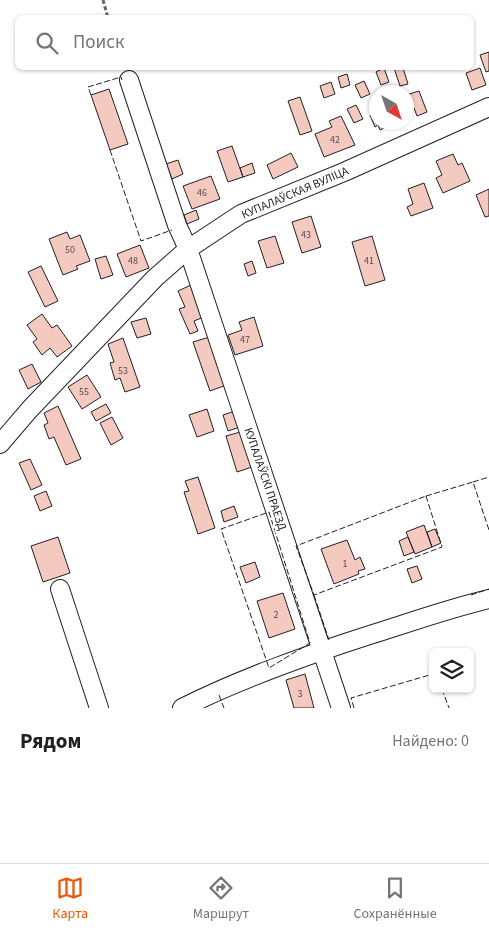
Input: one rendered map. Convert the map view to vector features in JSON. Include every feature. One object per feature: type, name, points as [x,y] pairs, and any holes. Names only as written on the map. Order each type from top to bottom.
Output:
[{"type":"street","name":"КУПАЛАЎСКІ ПРАЕЗД","points":[[129,80],[177,225],[188,249],[341,708]]},
{"type":"street","name":"КУПАЛАЎСКАЯ ВУЛІЦА","points":[[0,444],[30,409],[155,278],[188,249],[241,214],[344,172],[489,107]]},
{"type":"street","points":[[60,589],[99,708]]},
{"type":"street","points":[[182,708],[211,694],[323,650],[458,606],[489,599]]},
{"type":"path","points":[[103,0],[107,15]]},
{"type":"building","points":[[489,52],[489,71],[486,72],[480,55]]},
{"type":"building","points":[[480,68],[486,85],[472,90],[466,73]]},
{"type":"building","points":[[385,70],[389,82],[381,85],[376,72]]},
{"type":"building","points":[[395,70],[404,70],[408,84],[400,85]]},
{"type":"building","points":[[347,74],[350,85],[341,88],[338,77]]},
{"type":"building","points":[[364,81],[369,94],[361,98],[355,85]]},
{"type":"building","points":[[331,82],[335,94],[324,98],[320,86]]},
{"type":"building","points":[[109,89],[128,144],[110,150],[91,95]]},
{"type":"building","points":[[419,91],[427,112],[417,116],[414,108],[414,93]]},
{"type":"building","points":[[300,97],[312,131],[300,135],[288,101]]},
{"type":"building","points":[[356,105],[363,119],[354,123],[347,109]]},
{"type":"building","points":[[341,116],[355,145],[324,157],[315,134],[332,127],[329,121]]},
{"type":"building","points":[[232,146],[243,177],[228,182],[217,151]]},
{"type":"building","points":[[291,153],[298,167],[273,179],[267,165]]},
{"type":"building","points":[[453,154],[458,165],[462,163],[470,181],[443,193],[436,178],[442,175],[436,161]]},
{"type":"building","points":[[178,160],[183,174],[172,179],[166,164]]},
{"type":"building","points":[[252,163],[255,173],[243,177],[240,168]]},
{"type":"building","points":[[211,176],[220,199],[192,209],[183,186]]},
{"type":"building","points":[[424,183],[433,208],[411,216],[407,207],[413,204],[408,189]]},
{"type":"building","points":[[489,189],[489,216],[485,217],[476,195]]},
{"type":"building","points":[[196,210],[199,219],[187,224],[184,215]]},
{"type":"building","points":[[311,216],[321,247],[302,253],[292,222]]},
{"type":"building","points":[[67,232],[70,239],[80,235],[90,261],[76,266],[78,269],[63,275],[49,239]]},
{"type":"building","points":[[275,236],[284,263],[267,268],[258,241]]},
{"type":"building","points":[[372,236],[385,280],[365,286],[352,242]]},
{"type":"building","points":[[140,245],[149,268],[126,277],[117,254]]},
{"type":"building","points":[[106,256],[113,275],[101,279],[95,259]]},
{"type":"building","points":[[252,261],[256,273],[248,276],[244,264]]},
{"type":"building","points":[[41,266],[58,301],[45,307],[28,272]]},
{"type":"building","points":[[193,284],[206,316],[194,321],[198,331],[190,334],[179,309],[185,307],[178,291]]},
{"type":"building","points":[[42,314],[52,328],[57,325],[72,346],[57,357],[50,348],[42,355],[33,342],[37,339],[27,325]]},
{"type":"building","points":[[254,317],[263,346],[235,355],[228,335],[242,330],[239,322]]},
{"type":"building","points":[[146,318],[151,334],[137,338],[131,322]]},
{"type":"building","points":[[213,336],[229,384],[210,391],[193,342]]},
{"type":"building","points":[[123,338],[140,387],[125,392],[120,378],[115,380],[110,363],[114,362],[108,344]]},
{"type":"building","points":[[32,364],[41,382],[28,389],[19,370]]},
{"type":"building","points":[[87,375],[101,397],[82,409],[68,387]]},
{"type":"building","points":[[106,404],[111,413],[96,421],[91,412]]},
{"type":"building","points":[[58,406],[81,459],[66,465],[54,437],[49,439],[44,425],[48,423],[44,413]]},
{"type":"building","points":[[207,409],[214,431],[197,437],[189,415]]},
{"type":"building","points":[[238,410],[243,426],[228,431],[223,415]]},
{"type":"building","points":[[112,417],[123,438],[111,445],[100,423]]},
{"type":"building","points":[[244,431],[255,466],[237,472],[226,436]]},
{"type":"building","points":[[30,459],[42,485],[31,490],[19,463]]},
{"type":"building","points":[[198,477],[215,528],[198,534],[184,492],[189,491],[185,481]]},
{"type":"building","points":[[46,491],[52,506],[40,511],[34,496]]},
{"type":"building","points":[[234,506],[238,517],[224,522],[221,511]]},
{"type":"building","points":[[424,525],[432,547],[415,554],[406,532]]},
{"type":"building","points":[[435,529],[441,543],[432,547],[427,532]]},
{"type":"building","points":[[58,537],[70,573],[43,582],[31,546]]},
{"type":"building","points":[[408,537],[414,552],[404,556],[399,541]]},
{"type":"building","points":[[347,540],[355,560],[360,557],[365,569],[358,571],[359,574],[334,584],[321,549]]},
{"type":"building","points":[[255,562],[260,577],[246,583],[240,567]]},
{"type":"building","points":[[417,566],[422,579],[412,583],[407,569]]},
{"type":"building","points":[[283,593],[295,629],[269,638],[257,601]]},
{"type":"building","points":[[305,674],[314,708],[294,708],[286,680]]},
{"type":"fence","points":[[91,95],[88,87],[121,77],[122,80]]},
{"type":"fence","points":[[110,150],[141,241],[172,230]]},
{"type":"fence","points":[[473,482],[489,477]]},
{"type":"fence","points":[[426,496],[473,482],[489,530]]},
{"type":"fence","points":[[426,496],[442,547],[314,595],[296,546],[426,496]]},
{"type":"fence","points":[[269,512],[310,643],[269,668],[221,529],[269,512]]},
{"type":"fence","points":[[471,595],[489,589]]},
{"type":"fence","points":[[314,595],[329,640]]},
{"type":"fence","points":[[354,708],[351,698],[429,675]]},
{"type":"fence","points":[[443,693],[449,708]]},
{"type":"fence","points":[[219,695],[224,708]]}]
